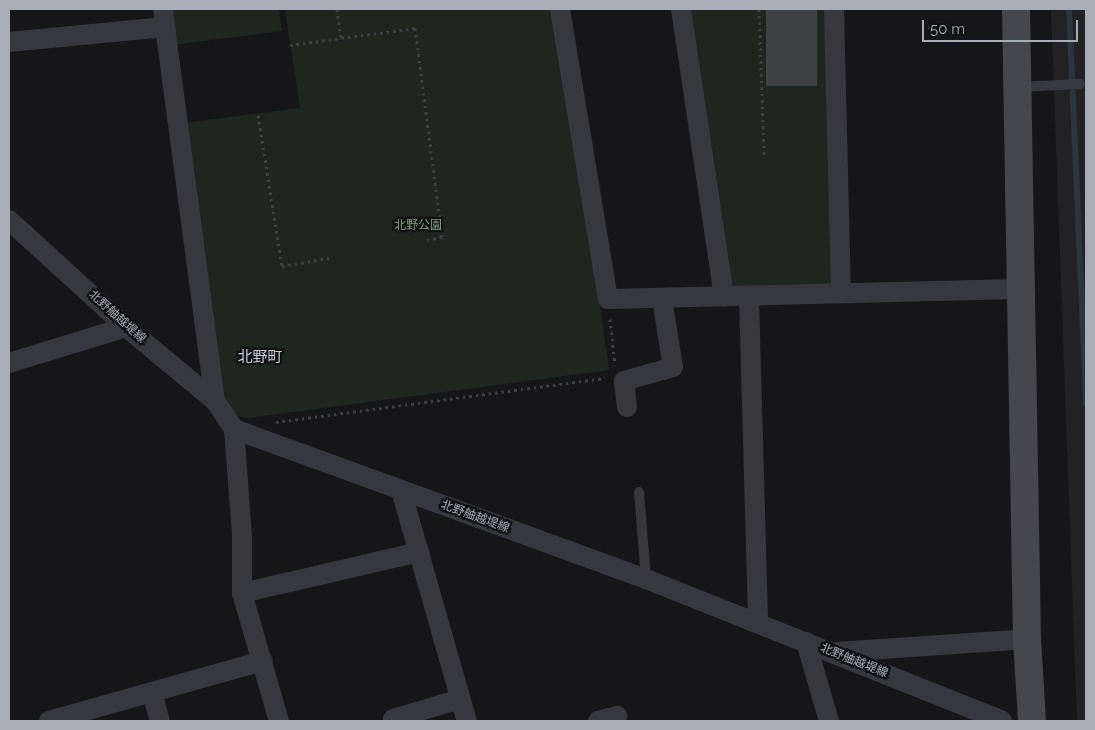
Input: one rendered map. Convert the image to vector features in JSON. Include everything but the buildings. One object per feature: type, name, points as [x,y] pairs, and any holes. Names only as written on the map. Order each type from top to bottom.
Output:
[{"type":"street","points":[[560,9],[608,299],[1022,289]]},
{"type":"street","points":[[681,9],[724,297]]},
{"type":"street","points":[[834,9],[841,293]]},
{"type":"street","points":[[1016,9],[1027,639],[1032,721]]},
{"type":"street","points":[[9,42],[164,18],[215,401]]},
{"type":"street","name":"北野舳越堤線","points":[[9,220],[126,327],[215,401],[234,429],[646,579],[758,622],[1002,721]]},
{"type":"street","points":[[749,297],[758,622]]},
{"type":"street","points":[[626,407],[624,381],[673,368],[662,299]]},
{"type":"street","points":[[9,363],[126,327]]},
{"type":"street","points":[[234,429],[242,535],[242,593],[279,721]]},
{"type":"street","points":[[401,490],[467,721]]},
{"type":"street","points":[[242,593],[419,552]]},
{"type":"street","points":[[833,652],[1027,639]]},
{"type":"street","points":[[806,642],[829,721]]},
{"type":"street","points":[[49,721],[97,714],[152,692],[263,661]]},
{"type":"street","points":[[152,692],[160,721]]},
{"type":"street","points":[[393,719],[460,699]]},
{"type":"street","points":[[598,721],[617,716]]},
{"type":"lane","points":[[1017,87],[1080,84]]},
{"type":"lane","points":[[640,492],[646,579]]},
{"type":"path","points":[[337,9],[341,38]]},
{"type":"path","points":[[759,9],[764,155]]},
{"type":"path","points":[[290,45],[415,28],[442,237],[428,240]]},
{"type":"path","points":[[258,115],[282,266],[329,258]]},
{"type":"path","points":[[608,299],[615,367]]},
{"type":"path","points":[[270,423],[607,378]]},
{"type":"shaded area","points":[[1051,9],[1086,9],[1086,721],[1077,721]]},
{"type":"green space","points":[[168,9],[279,9],[282,31],[173,45]]},
{"type":"green space","name":"北野公園","points":[[285,9],[558,9],[609,370],[248,418],[232,415],[221,396],[183,123],[300,108]]},
{"type":"green space","points":[[690,9],[827,9],[835,286],[731,292]]},
{"type":"waterway","points":[[1069,9],[1086,404]]},
{"type":"district","name":"北野町","points":[[260,358]]}]
